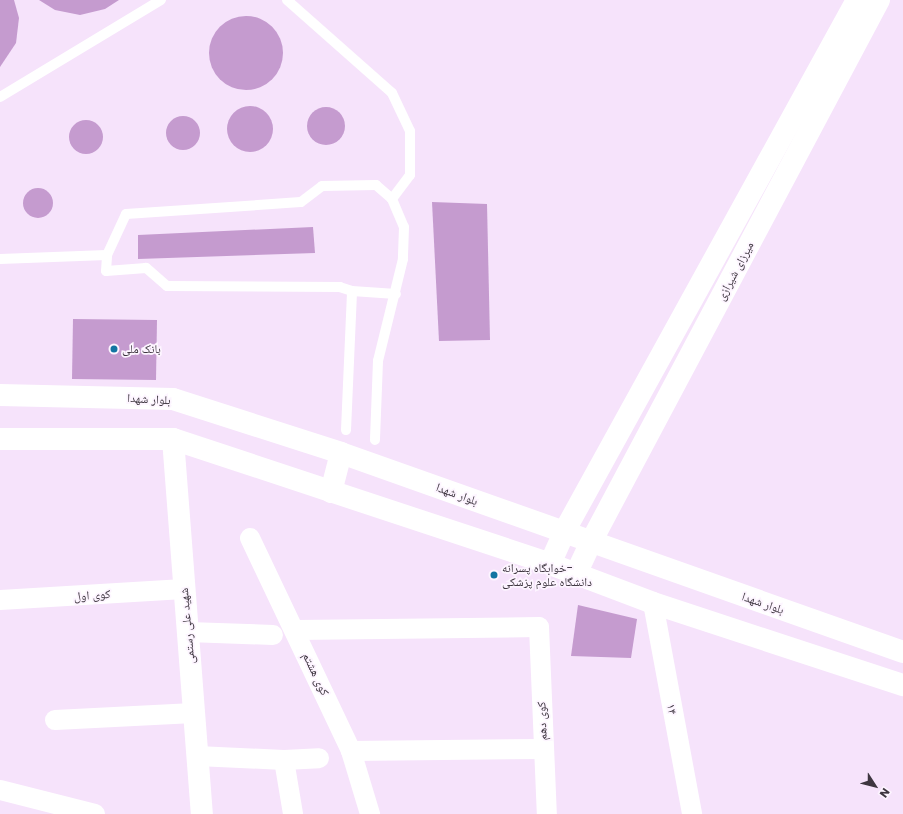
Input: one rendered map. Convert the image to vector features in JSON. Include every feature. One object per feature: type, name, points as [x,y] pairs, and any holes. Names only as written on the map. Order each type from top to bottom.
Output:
[{"type":"main road","name":"میرزای شیرازی","points":[[550,564],[564,532],[857,0]]},
{"type":"main road","name":"میرزای شیرازی","points":[[576,574],[591,542],[879,0]]},
{"type":"main road","name":"بلوار شهدا","points":[[4,391],[173,399],[341,453],[903,652]]},
{"type":"main road","points":[[0,439],[173,438],[550,564],[653,603],[903,685]]},
{"type":"main road","name":"شهید علی رستمی","points":[[173,438],[202,814]]},
{"type":"main road","points":[[331,492],[341,453]]},
{"type":"street","name":"کوی هشتم","points":[[250,538],[296,630],[352,751],[370,814]]},
{"type":"street","name":"کوی اول","points":[[0,600],[184,589]]},
{"type":"street","name":"۱۴","points":[[653,603],[692,814]]},
{"type":"street","name":"کوی دهم","points":[[296,630],[539,627],[543,749],[547,814]]},
{"type":"street","points":[[188,632],[273,635]]},
{"type":"street","points":[[55,720],[194,714]]},
{"type":"street","points":[[352,751],[543,749]]},
{"type":"street","points":[[197,756],[284,760],[319,758]]},
{"type":"street","points":[[284,760],[293,814]]},
{"type":"street","points":[[0,790],[95,814]]},
{"type":"lane","points":[[0,97],[161,0]]},
{"type":"lane","points":[[287,0],[392,93],[410,131],[410,175],[392,199]]},
{"type":"lane","points":[[375,440],[378,360],[396,294],[403,260],[404,227],[392,199],[376,185],[322,186],[301,202],[126,214],[107,255],[106,271],[146,268],[167,286],[340,287],[352,290],[396,294]]},
{"type":"lane","points":[[0,259],[107,255]]},
{"type":"lane","points":[[346,430],[352,290]]},
{"type":"building","points":[[0,0],[14,0],[19,18],[16,43],[0,67]]},
{"type":"building","points":[[39,0],[119,0],[105,9],[80,15],[55,10]]},
{"type":"building","points":[[246,16],[260,19],[272,27],[280,39],[283,53],[280,67],[272,79],[260,87],[246,90],[232,87],[220,79],[212,67],[209,53],[212,39],[220,27],[232,19]]},
{"type":"building","points":[[246,106],[254,106],[263,110],[269,116],[273,129],[269,142],[263,148],[254,152],[246,152],[237,148],[231,142],[227,133],[227,125],[231,116],[237,110]]},
{"type":"building","points":[[322,107],[330,107],[337,110],[342,115],[345,126],[342,137],[337,142],[330,145],[322,145],[315,142],[310,137],[307,130],[307,122],[310,115],[315,110]]},
{"type":"building","points":[[183,116],[195,121],[200,133],[195,145],[183,150],[171,145],[166,133],[171,121]]},
{"type":"building","points":[[86,120],[98,125],[103,137],[98,149],[86,154],[74,149],[69,137],[74,125]]},
{"type":"building","points":[[38,188],[49,192],[53,203],[49,214],[38,218],[27,214],[23,203],[27,192]]},
{"type":"building","points":[[432,202],[487,204],[490,340],[439,341]]},
{"type":"building","points":[[313,227],[315,253],[138,259],[138,235]]},
{"type":"building","name":"بانک ملی","points":[[73,319],[157,320],[156,380],[72,379]]},
{"type":"building","points":[[578,605],[637,619],[631,658],[571,656]]},
{"type":"place","name":"بانک ملی","points":[[114,349]]},
{"type":"place","name":"خوابگاە پسرانە- دانشگاە علوم پزشکی","points":[[494,575]]}]
